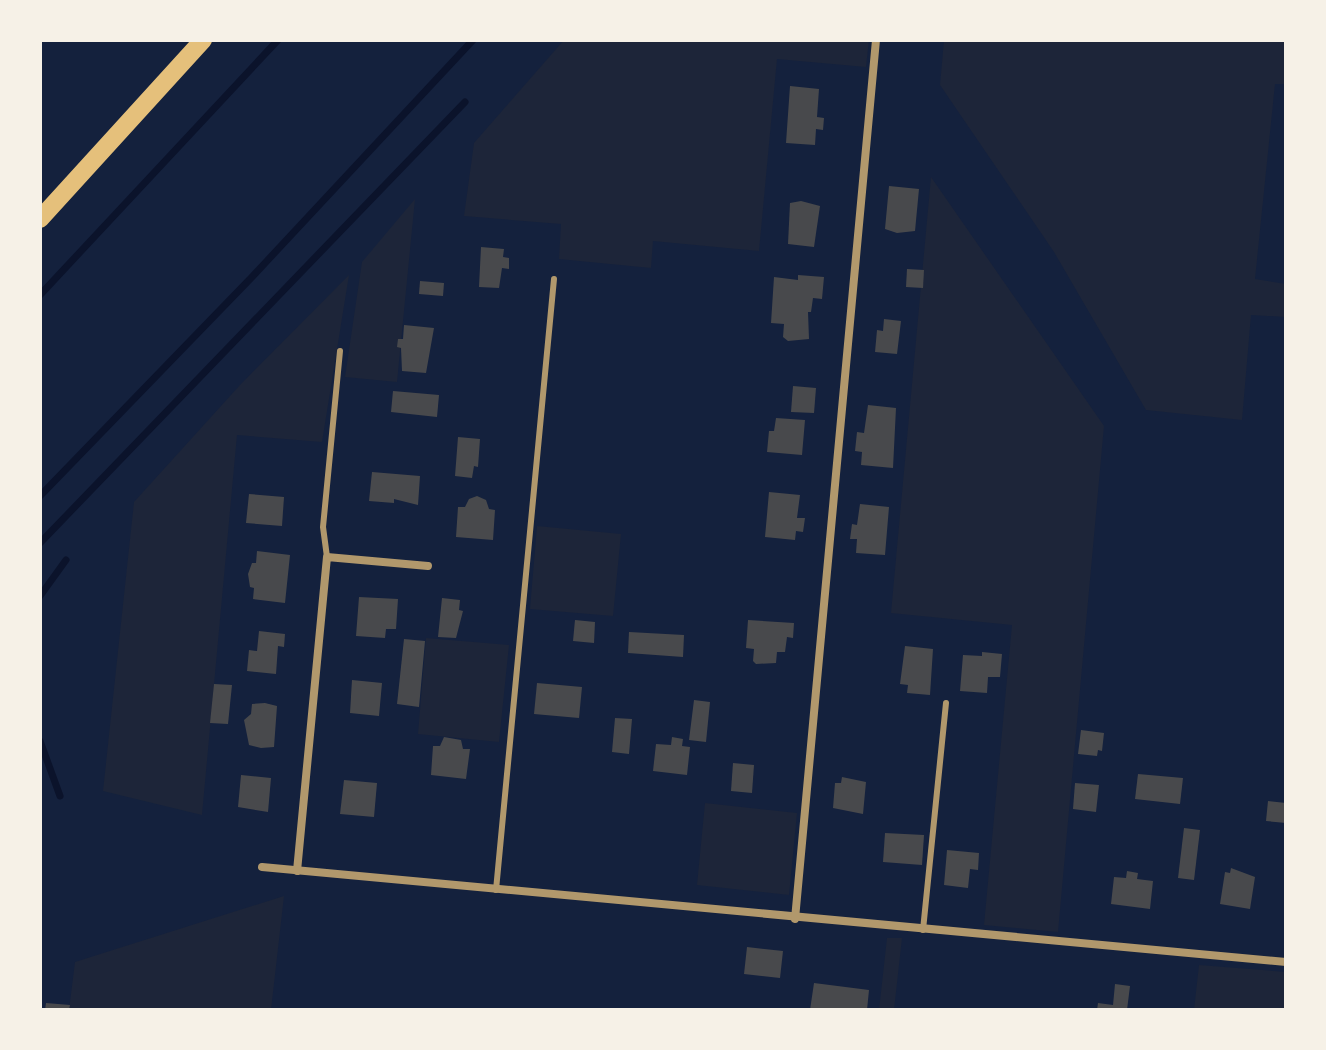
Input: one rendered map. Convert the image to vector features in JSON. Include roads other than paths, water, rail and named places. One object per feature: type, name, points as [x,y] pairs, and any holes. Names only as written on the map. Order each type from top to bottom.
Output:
[{"type":"highway","points":[[40,219],[203,40]]},
{"type":"street","points":[[795,919],[876,40]]},
{"type":"street","points":[[297,871],[327,557],[428,566]]},
{"type":"street","points":[[262,867],[795,919],[1286,962]]},
{"type":"lane","points":[[496,890],[554,279]]},
{"type":"lane","points":[[327,557],[323,527],[340,351]]},
{"type":"lane","points":[[923,930],[946,703]]},
{"type":"waterway","points":[[40,295],[278,40]]},
{"type":"waterway","points":[[40,496],[252,277],[473,40]]},
{"type":"waterway","points":[[40,543],[465,102]]},
{"type":"waterway","points":[[40,596],[66,560]]},
{"type":"waterway","points":[[40,741],[60,796]]}]
